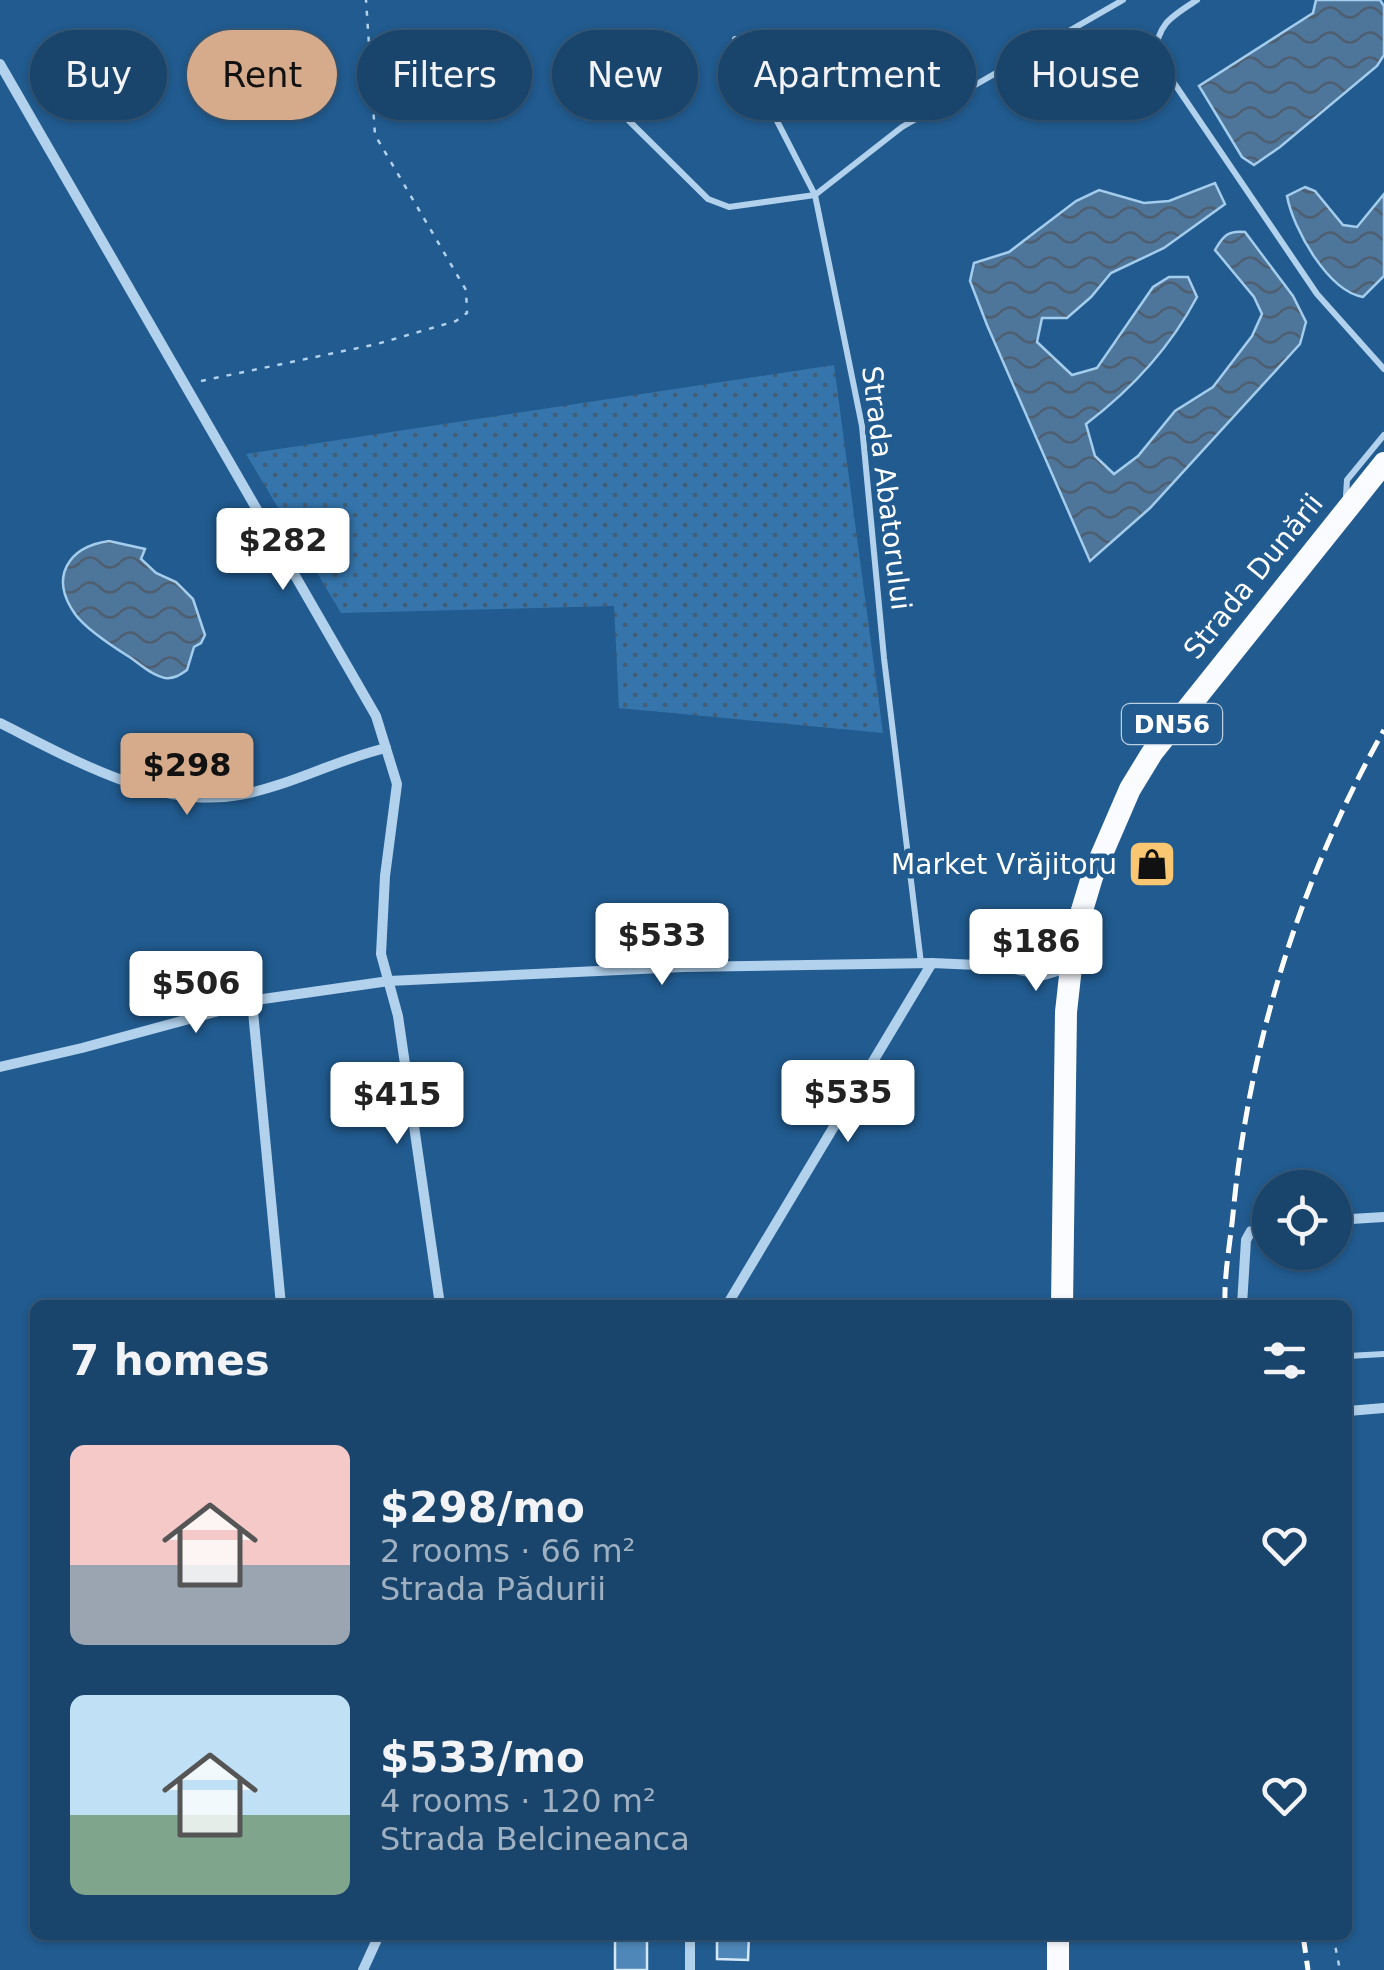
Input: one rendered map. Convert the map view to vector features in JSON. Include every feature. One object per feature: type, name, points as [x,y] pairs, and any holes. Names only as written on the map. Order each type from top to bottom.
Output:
[{"type":"highway","name":"Strada Dunării","points":[[1062,1300],[1066,1012],[1080,917],[1092,877],[1137,776],[1189,703],[1384,463]]},
{"type":"highway","points":[[1058,1940],[1058,1970]]},
{"type":"street","points":[[0,64],[369,702],[386,748],[398,784],[381,954],[398,1016],[439,1300]]},
{"type":"street","points":[[0,723],[128,781],[194,800],[238,796],[291,782],[360,754],[386,748]]},
{"type":"street","points":[[1000,966],[1045,954],[1071,967]]},
{"type":"street","points":[[730,1300],[926,963]]},
{"type":"street","points":[[0,1067],[252,1001],[388,981],[683,967],[926,963],[1000,966],[1044,975],[1071,967]]},
{"type":"street","points":[[252,1001],[282,1300]]},
{"type":"street","points":[[1352,1219],[1384,1218]]},
{"type":"street","points":[[1242,1300],[1246,1240],[1252,1231]]},
{"type":"street","points":[[1352,1411],[1384,1408]]},
{"type":"street","points":[[363,1970],[377,1940]]},
{"type":"street","points":[[690,1940],[690,1970]]},
{"type":"lane","points":[[628,120],[708,199],[729,208],[815,195],[902,127],[1123,0]]},
{"type":"lane","points":[[1196,0],[1166,20],[1156,40],[1155,56],[1317,294],[1384,369]]},
{"type":"lane","name":"Strada Abatorului","points":[[777,120],[815,195],[862,426],[884,658],[926,963]]},
{"type":"lane","points":[[1346,510],[1348,480],[1384,436]]},
{"type":"lane","points":[[1352,1356],[1384,1354]]},
{"type":"path","points":[[185,384],[377,344],[456,321],[467,313],[466,290],[376,135],[366,0]]},
{"type":"path","points":[[1333,1940],[1340,1970]]},
{"type":"shaded area","points":[[834,365],[883,733],[619,708],[614,606],[341,613],[246,454]]},
{"type":"water","points":[[1316,0],[1380,0],[1384,6],[1384,55],[1377,66],[1254,165],[1242,157],[1199,86],[1313,13]]},
{"type":"water","points":[[1215,183],[1225,204],[1164,248],[1111,273],[1067,318],[1042,318],[1037,342],[1072,375],[1097,368],[1153,287],[1169,277],[1188,277],[1197,297],[1149,366],[1086,424],[1095,456],[1114,474],[1138,456],[1175,411],[1213,387],[1252,336],[1262,314],[1254,297],[1215,250],[1227,235],[1245,232],[1293,296],[1306,322],[1300,344],[1150,508],[1090,561],[987,325],[970,281],[974,263],[1009,252],[1076,201],[1099,190],[1144,203],[1169,201]]},
{"type":"water","points":[[1305,187],[1315,191],[1343,225],[1357,227],[1384,194],[1384,276],[1363,297],[1337,283],[1304,241],[1287,196]]},
{"type":"water","points":[[109,541],[145,549],[141,559],[156,573],[176,582],[193,599],[205,635],[194,647],[187,670],[179,675],[165,678],[147,670],[86,625],[67,600],[64,576],[73,557]]},
{"type":"building","points":[[615,1940],[647,1940],[647,1970],[615,1970]]},
{"type":"building","points":[[717,1940],[749,1940],[748,1960],[717,1959]]},
{"type":"railway","points":[[1225,1300],[1241,1150],[1252,1087],[1283,964],[1327,844],[1384,730]]},
{"type":"railway","points":[[1304,1940],[1308,1970]]},
{"type":"place","name":"Market Vrăjitoru","points":[[1152,864]]}]
